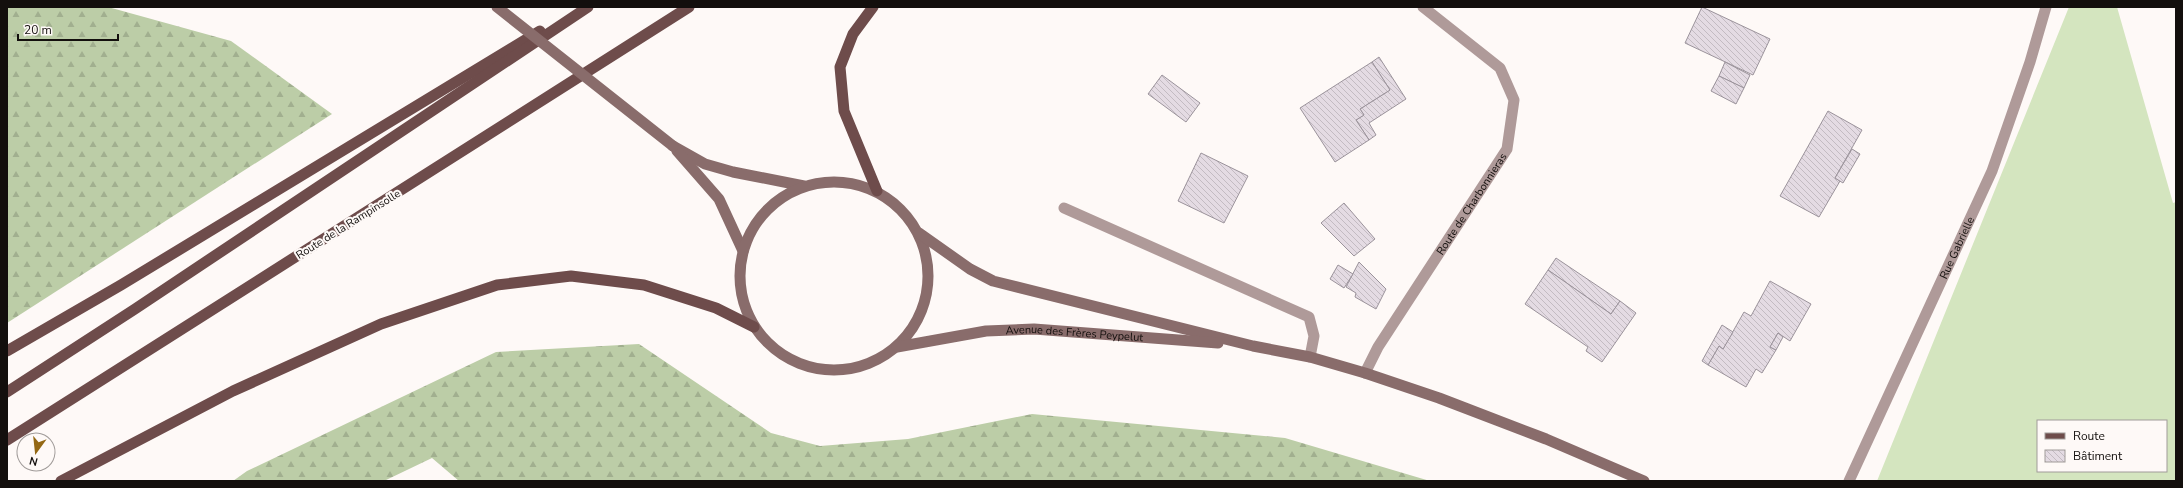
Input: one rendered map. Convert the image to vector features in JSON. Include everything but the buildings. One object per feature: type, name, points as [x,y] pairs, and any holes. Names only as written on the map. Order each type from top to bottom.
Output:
[{"type":"main road","points":[[497,7],[672,146],[705,164],[733,172],[804,186]]},
{"type":"main road","points":[[7,351],[121,285],[579,7]]},
{"type":"main road","points":[[7,392],[588,7]]},
{"type":"main road","name":"Route de la Rampinsolle","points":[[7,440],[689,7]]},
{"type":"main road","points":[[873,7],[853,34],[840,67],[844,111],[876,191]]},
{"type":"main road","points":[[672,146],[719,199],[743,251]]},
{"type":"main road","points":[[828,181],[853,183],[876,191],[902,209],[919,233],[928,263],[928,294],[917,324],[897,348],[869,364],[837,370],[805,366],[776,351],[754,327],[743,303],[739,277],[743,251],[756,223],[777,200],[804,186],[828,181]]},
{"type":"main road","name":"Avenue des Frères Peypelut","points":[[919,233],[970,269],[993,281],[1253,346],[1310,357],[1365,373],[1439,398],[1546,439],[1644,481]]},
{"type":"main road","points":[[61,481],[233,391],[360,333],[381,324],[497,285],[571,276],[644,285],[716,308],[754,327]]},
{"type":"main road","name":"Avenue des Frères Peypelut","points":[[897,348],[986,331],[1034,329],[1253,346]]},
{"type":"street","name":"Route de Charbonnieras","points":[[1365,373],[1378,347],[1507,149],[1514,100],[1500,68],[1423,7]]},
{"type":"street","name":"Rue Gabrielle","points":[[1849,481],[1992,171],[2030,62],[2046,7]]},
{"type":"street","points":[[1064,208],[1309,317],[1314,336],[1310,357]]},
{"type":"green space","points":[[7,7],[108,7],[231,41],[332,114],[7,323]]},
{"type":"green space","points":[[2069,7],[2117,7],[2173,203],[2176,202],[2176,481],[1877,481]]},
{"type":"green space","points":[[639,344],[771,433],[820,446],[908,439],[1032,414],[1285,438],[1430,481],[459,481],[432,458],[384,481],[233,481],[247,471],[496,352]]}]
